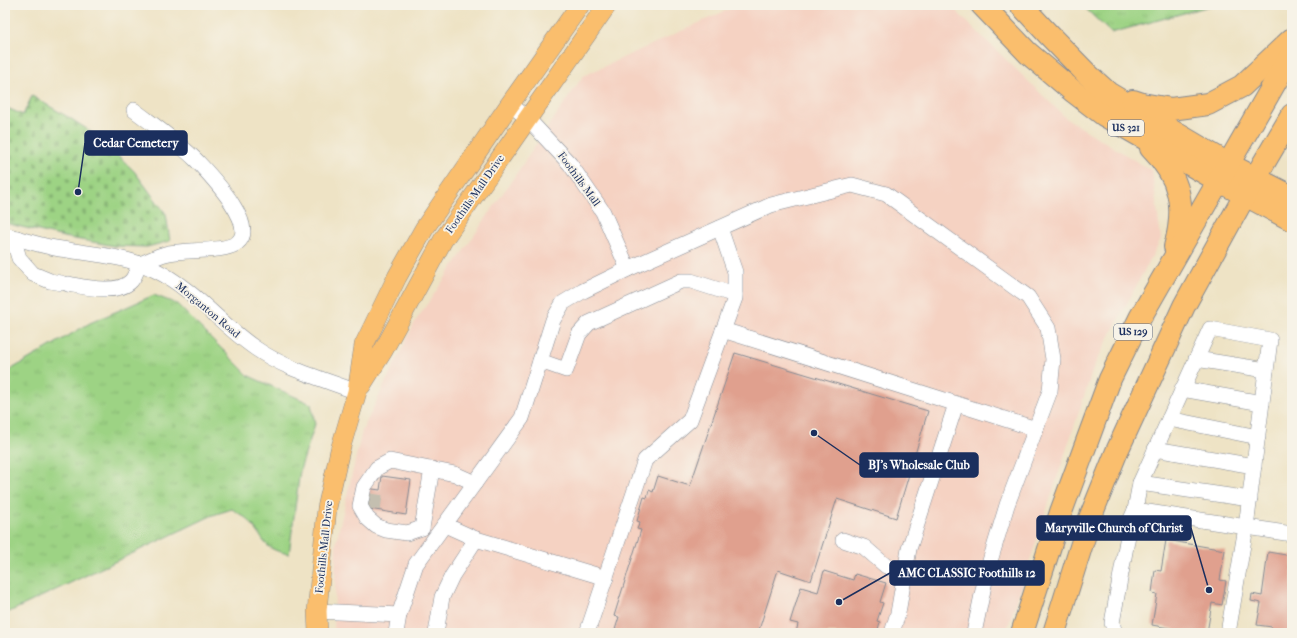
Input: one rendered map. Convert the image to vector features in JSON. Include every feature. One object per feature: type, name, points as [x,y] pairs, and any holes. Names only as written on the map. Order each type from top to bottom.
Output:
[{"type":"highway","name":"US 321","points":[[982,5],[1028,53],[1104,115],[1139,136],[1224,172]]},
{"type":"highway","name":"US 321","points":[[1021,5],[1087,74],[1108,93],[1224,172],[1250,187],[1292,220]]},
{"type":"highway","points":[[1108,93],[1142,104],[1171,109],[1208,104],[1242,86],[1292,39]]},
{"type":"highway","name":"US 129","points":[[1022,633],[1061,512],[1110,379],[1140,318],[1292,53]]},
{"type":"highway","name":"US 129","points":[[1054,633],[1090,518],[1117,451],[1184,306],[1292,115]]},
{"type":"highway","points":[[1139,136],[1162,159],[1174,177],[1179,192],[1181,211],[1179,233],[1171,264]]},
{"type":"highway","name":"US 321","points":[[1250,187],[1292,197]]},
{"type":"main road","name":"Foothills Mall Drive","points":[[318,633],[317,612],[327,508],[340,450],[357,392],[364,345],[397,277],[424,229],[580,5]]},
{"type":"main road","name":"Foothills Mall Drive","points":[[357,392],[383,351],[443,240],[607,5]]},
{"type":"street","name":"Foothills Mall","points":[[510,104],[527,118],[570,164],[603,212],[628,269]]},
{"type":"street","points":[[11,236],[18,258],[33,274],[50,280],[103,290],[123,286],[131,281],[140,264],[165,254],[224,248],[236,244],[241,240],[244,229],[239,214],[224,192],[200,165],[168,135],[134,110]]},
{"type":"street","points":[[396,633],[399,615],[416,564],[522,418],[552,320],[563,303],[583,291],[628,269],[772,205],[852,185],[886,194],[1028,298],[1048,328],[1052,359],[1050,391],[1007,505],[987,571],[974,633]]},
{"type":"street","points":[[587,633],[645,460],[690,420],[735,298],[735,272],[720,228]]},
{"type":"street","name":"Morganton Road","points":[[11,236],[54,248],[125,259],[155,270],[181,285],[242,338],[265,355],[286,366],[357,392]]},
{"type":"street","points":[[540,361],[566,370],[579,334],[589,323],[681,281],[691,281],[735,295]]},
{"type":"street","points":[[1115,633],[1112,623],[1131,519],[1135,510],[1140,483],[1210,329],[1270,340],[1246,527],[1228,633]]},
{"type":"street","points":[[723,330],[1036,429]]},
{"type":"street","points":[[1196,359],[1266,370]]},
{"type":"street","points":[[1182,389],[1262,403]]},
{"type":"street","points":[[892,633],[898,613],[909,549],[956,404]]},
{"type":"street","points":[[1169,419],[1258,437]]},
{"type":"street","points":[[1155,449],[1254,466]]},
{"type":"street","points":[[422,528],[407,533],[386,530],[376,526],[369,512],[360,506],[364,487],[373,484],[377,468],[390,461],[455,474],[475,483]]},
{"type":"street","points":[[422,528],[432,469]]},
{"type":"street","points":[[1140,483],[1250,499]]},
{"type":"street","points":[[1135,510],[1292,534]]},
{"type":"street","points":[[445,525],[476,539],[606,578]]},
{"type":"street","points":[[422,528],[436,538]]},
{"type":"street","points":[[436,633],[442,597],[452,576],[476,539]]},
{"type":"street","points":[[843,540],[864,547],[886,566],[905,573]]},
{"type":"street","points":[[317,612],[399,615]]},
{"type":"shaded area","points":[[738,5],[950,5],[1066,118],[1152,171],[1161,239],[1094,366],[1006,633],[334,633],[336,542],[362,431],[415,322],[583,76]]},
{"type":"green space","points":[[1082,5],[1213,5],[1111,33]]},
{"type":"green space","points":[[32,96],[99,137],[134,171],[166,214],[170,241],[147,247],[115,246],[64,237],[5,223],[5,107],[23,115]]},
{"type":"green space","points":[[154,295],[177,304],[249,376],[311,404],[315,424],[300,470],[289,554],[280,552],[268,546],[248,520],[232,509],[213,515],[5,614],[5,373],[90,323]]},
{"type":"building","points":[[702,5],[716,5],[712,9],[709,6],[706,9]]},
{"type":"building","points":[[735,353],[928,411],[896,518],[837,499],[811,581],[778,570],[758,633],[614,633],[619,617],[614,616],[641,530],[637,529],[640,522],[637,521],[644,497],[647,498],[649,490],[653,492],[658,476],[690,486]]},
{"type":"building","points":[[382,476],[411,480],[406,515],[363,508],[366,488],[380,490]]},
{"type":"building","points":[[1166,540],[1225,550],[1220,580],[1226,581],[1222,605],[1212,603],[1207,633],[1183,631],[1182,633],[1173,633],[1174,629],[1152,625],[1157,594],[1152,593],[1155,570],[1161,571]]},
{"type":"building","points":[[1268,552],[1292,556],[1292,633],[1271,633],[1272,627],[1257,625],[1261,603],[1251,601],[1252,594],[1262,596]]},
{"type":"building","points":[[824,571],[853,580],[855,574],[886,583],[880,602],[883,603],[877,621],[880,622],[877,633],[796,633],[798,624],[790,622],[801,587],[818,592]]},
{"type":"tunnel","points":[[373,509],[376,489]]},
{"type":"place","name":"Cedar Cemetery","points":[[78,192]]},
{"type":"place","name":"BJ's Wholesale Club","points":[[814,433]]},
{"type":"place","name":"Maryville Church of Christ","points":[[1209,590]]},
{"type":"place","name":"AMC CLASSIC Foothills 12","points":[[839,602]]}]
